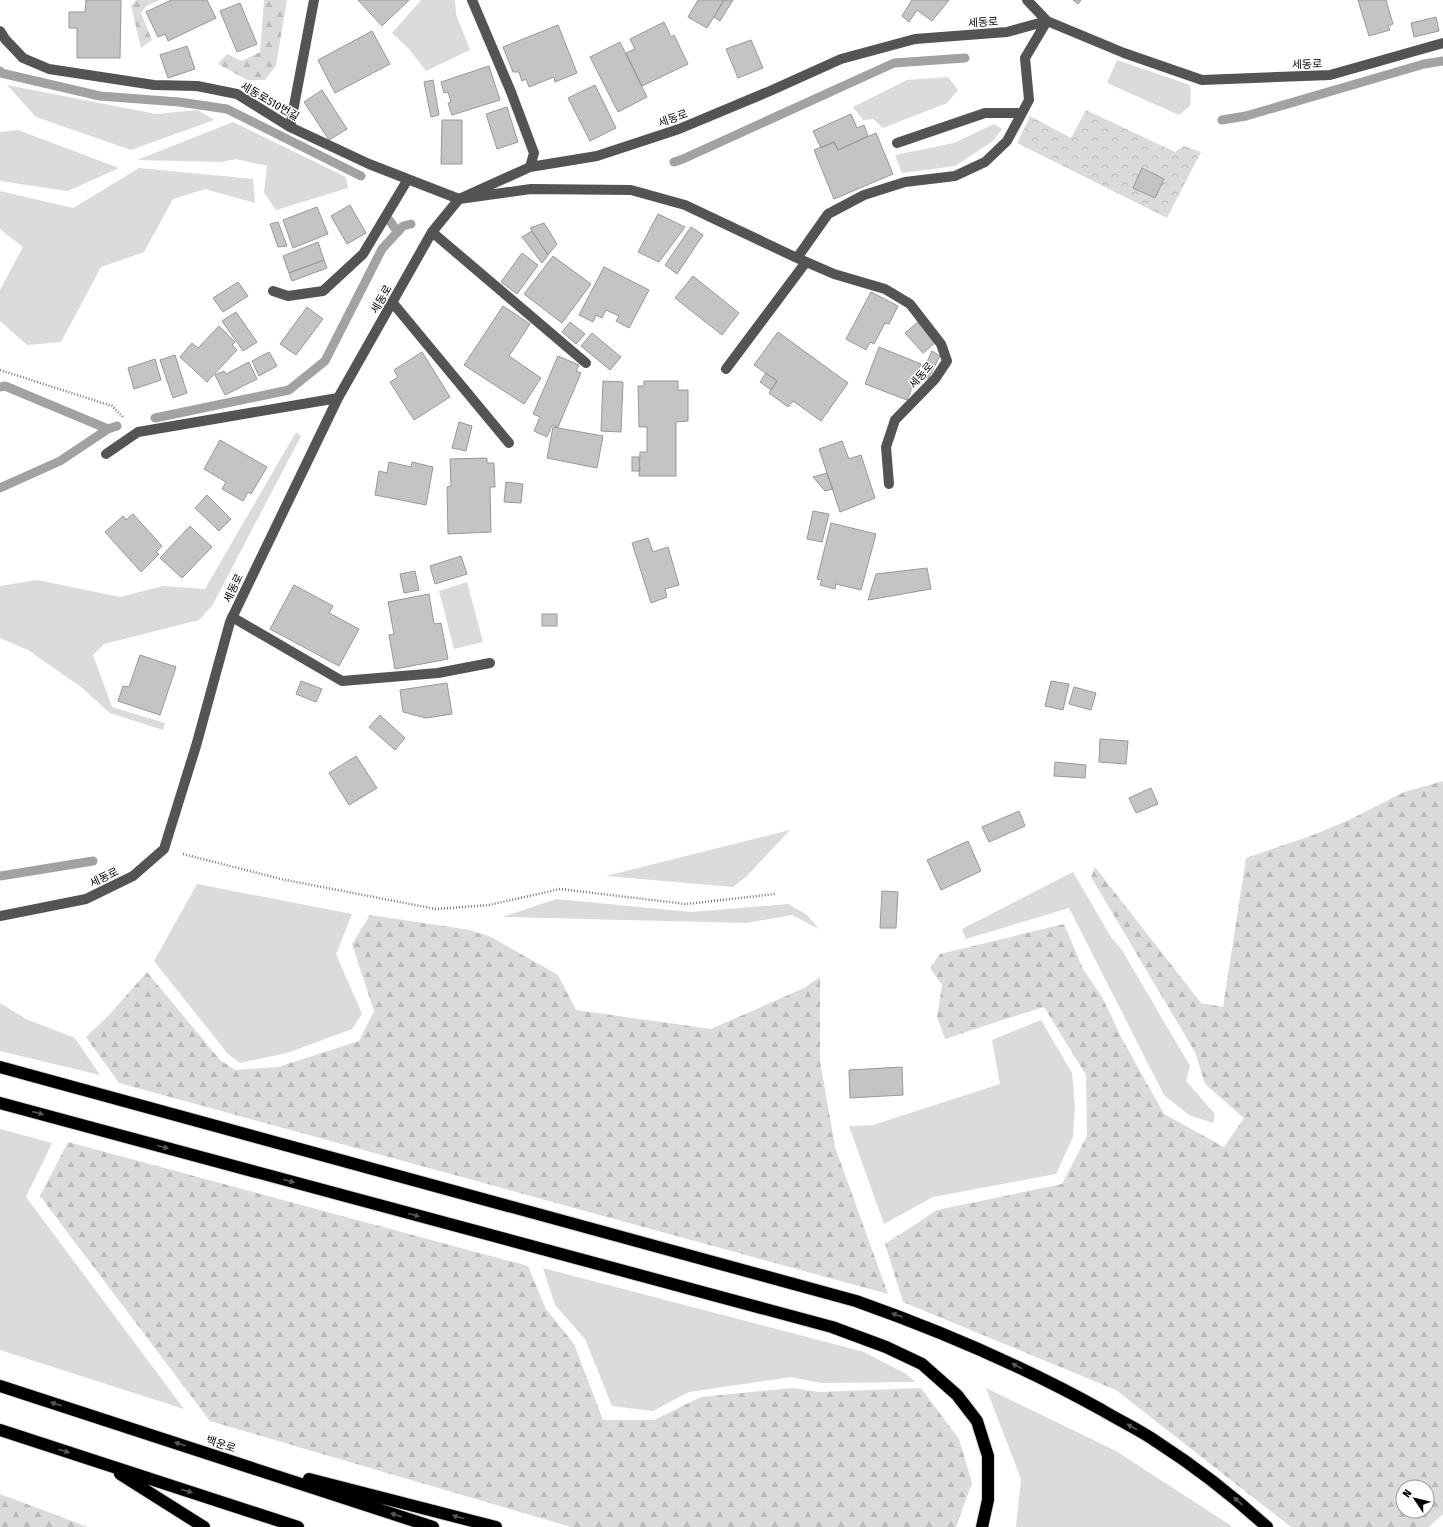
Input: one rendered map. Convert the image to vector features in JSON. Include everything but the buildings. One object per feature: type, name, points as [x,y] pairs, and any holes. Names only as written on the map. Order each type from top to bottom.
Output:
[{"type":"highway","points":[[0,1067],[856,1301],[905,1318],[1009,1362],[1072,1394],[1157,1441],[1233,1496],[1268,1527]]},
{"type":"highway","points":[[0,1103],[832,1327],[886,1347],[922,1364],[957,1395],[977,1421],[988,1456],[988,1500],[982,1527]]},
{"type":"highway","name":"백운로","points":[[0,1386],[434,1527]]},
{"type":"highway","points":[[0,1430],[298,1527]]},
{"type":"highway","points":[[199,1450],[496,1527]]},
{"type":"highway","points":[[104,1464],[204,1527]]},
{"type":"street","points":[[290,127],[314,0]]},
{"type":"street","points":[[472,0],[511,92],[534,153],[530,167]]},
{"type":"street","points":[[726,369],[802,260],[828,214],[864,196],[905,182],[955,176],[985,162],[1007,142],[1029,100],[1025,58],[1047,21],[1027,0]]},
{"type":"street","name":"세동로","points":[[0,916],[86,899],[133,876],[164,849],[196,746],[232,617],[338,398],[432,232],[458,199],[530,167],[597,156],[679,129],[770,91],[841,59],[915,38],[1007,32],[1047,21],[1124,53],[1202,80],[1330,75],[1443,43]]},
{"type":"street","name":"세동로510번길","points":[[0,31],[5,39],[23,58],[49,69],[154,85],[197,86],[237,94],[290,127],[369,164],[458,199]]},
{"type":"street","points":[[897,143],[985,113],[1022,113]]},
{"type":"street","points":[[272,291],[288,296],[323,291],[364,254],[408,179]]},
{"type":"street","name":"세동로","points":[[458,199],[531,190],[631,190],[685,205],[834,274],[885,289],[910,304],[941,344],[947,361],[936,379],[895,420],[886,448],[888,484]]},
{"type":"street","points":[[432,232],[586,363]]},
{"type":"street","points":[[392,302],[509,443]]},
{"type":"street","points":[[106,454],[138,432],[338,398]]},
{"type":"street","points":[[232,617],[342,681],[438,673],[490,663]]},
{"type":"path","points":[[0,370],[112,406],[138,432]]},
{"type":"path","points":[[164,849],[281,879],[436,910],[489,905],[560,889],[686,904],[775,894]]},
{"type":"green space","points":[[136,0],[160,0],[146,6],[141,13],[152,40],[141,48],[131,6]]},
{"type":"green space","points":[[264,0],[287,0],[276,65],[265,80],[247,80],[218,64],[227,54],[242,61],[260,52]]},
{"type":"green space","points":[[421,0],[455,0],[456,14],[470,50],[426,71],[409,49],[392,33]]},
{"type":"green space","points":[[1117,60],[1190,85],[1190,106],[1179,115],[1107,83]]},
{"type":"green space","points":[[948,77],[958,90],[947,103],[883,128],[873,119],[863,120],[853,107],[907,80]]},
{"type":"green space","points":[[7,85],[156,114],[198,110],[214,120],[131,150],[36,117]]},
{"type":"green space","points":[[1086,110],[1175,152],[1184,146],[1201,152],[1167,218],[1017,143],[1030,116],[1071,138]]},
{"type":"green space","points":[[233,122],[346,177],[348,188],[276,210],[264,193],[267,166],[236,159],[221,162],[137,160]]},
{"type":"green space","points":[[994,124],[1002,129],[993,141],[955,166],[902,173],[895,155],[954,143]]},
{"type":"green space","points":[[18,130],[119,168],[68,191],[0,181],[0,132]]},
{"type":"green space","points":[[139,168],[253,179],[255,203],[205,189],[173,199],[144,252],[101,267],[61,342],[27,345],[0,321],[0,290],[23,247],[0,229],[0,191],[73,208]]},
{"type":"green space","points":[[296,432],[301,436],[212,606],[199,620],[104,644],[93,655],[112,707],[165,723],[163,730],[110,713],[81,687],[28,650],[0,638],[0,586],[37,580],[120,597],[163,586],[205,589]]},
{"type":"green space","points":[[467,582],[483,642],[454,649],[439,591]]},
{"type":"green space","points":[[1443,781],[1443,1514],[1429,1527],[1291,1527],[1116,1390],[903,1302],[885,1244],[937,1210],[1062,1184],[1087,1136],[1086,1075],[1044,1007],[945,1039],[937,1017],[942,985],[930,968],[940,954],[1064,924],[1083,969],[1102,997],[1121,1037],[1164,1114],[1224,1147],[1244,1118],[1205,1084],[1195,1052],[1091,877],[1095,867],[1201,1003],[1223,1007],[1246,858],[1313,835],[1349,820],[1404,792]]},
{"type":"green space","points":[[790,830],[747,876],[733,887],[606,876]]},
{"type":"green space","points":[[1073,872],[1111,937],[1122,950],[1190,1066],[1186,1081],[1215,1114],[1213,1123],[1189,1115],[1164,1095],[1069,908],[966,939],[962,929]]},
{"type":"green space","points":[[197,884],[352,914],[336,954],[362,1014],[352,1029],[287,1053],[240,1063],[228,1054],[154,961]]},
{"type":"green space","points":[[556,899],[691,912],[788,904],[806,914],[819,929],[792,915],[746,923],[503,917]]},
{"type":"green space","points":[[370,915],[470,930],[491,937],[558,975],[576,1010],[711,1029],[804,988],[820,977],[820,1061],[835,1147],[888,1294],[119,1083],[86,1037],[110,1014],[147,972],[220,1060],[235,1070],[278,1067],[359,1041],[374,1011],[352,944]]},
{"type":"green space","points":[[0,1003],[26,1019],[75,1038],[100,1075],[0,1051]]},
{"type":"green space","points":[[1041,1020],[1072,1073],[1075,1106],[1073,1137],[1056,1174],[933,1197],[884,1224],[849,1126],[873,1125],[1000,1084],[992,1040]]},
{"type":"green space","points":[[0,1129],[52,1143],[26,1197],[184,1409],[0,1350]]},
{"type":"green space","points":[[68,1142],[528,1266],[546,1309],[574,1344],[603,1420],[654,1420],[701,1397],[793,1388],[819,1392],[921,1388],[959,1439],[972,1483],[956,1527],[571,1527],[210,1421],[40,1196]]},
{"type":"green space","points":[[543,1268],[864,1352],[906,1374],[916,1382],[821,1383],[791,1377],[689,1392],[653,1411],[612,1406],[585,1339],[555,1305]]},
{"type":"green space","points":[[986,1388],[1116,1451],[1233,1527],[1016,1527],[1021,1479]]},
{"type":"green space","points":[[0,1494],[88,1527],[0,1527]]},
{"type":"waterway","points":[[674,162],[894,63],[965,58]]},
{"type":"waterway","points":[[1222,120],[1246,116],[1424,64],[1443,61]]},
{"type":"waterway","points":[[0,71],[1,73],[100,96],[179,102],[227,109],[361,176]]},
{"type":"waterway","points":[[389,220],[398,232]]},
{"type":"waterway","points":[[155,418],[289,390],[325,361],[382,249],[403,226],[411,224]]},
{"type":"waterway","points":[[0,387],[5,386],[108,429]]},
{"type":"waterway","points":[[0,488],[60,461],[108,429],[117,426]]},
{"type":"waterway","points":[[0,876],[93,861]]}]
